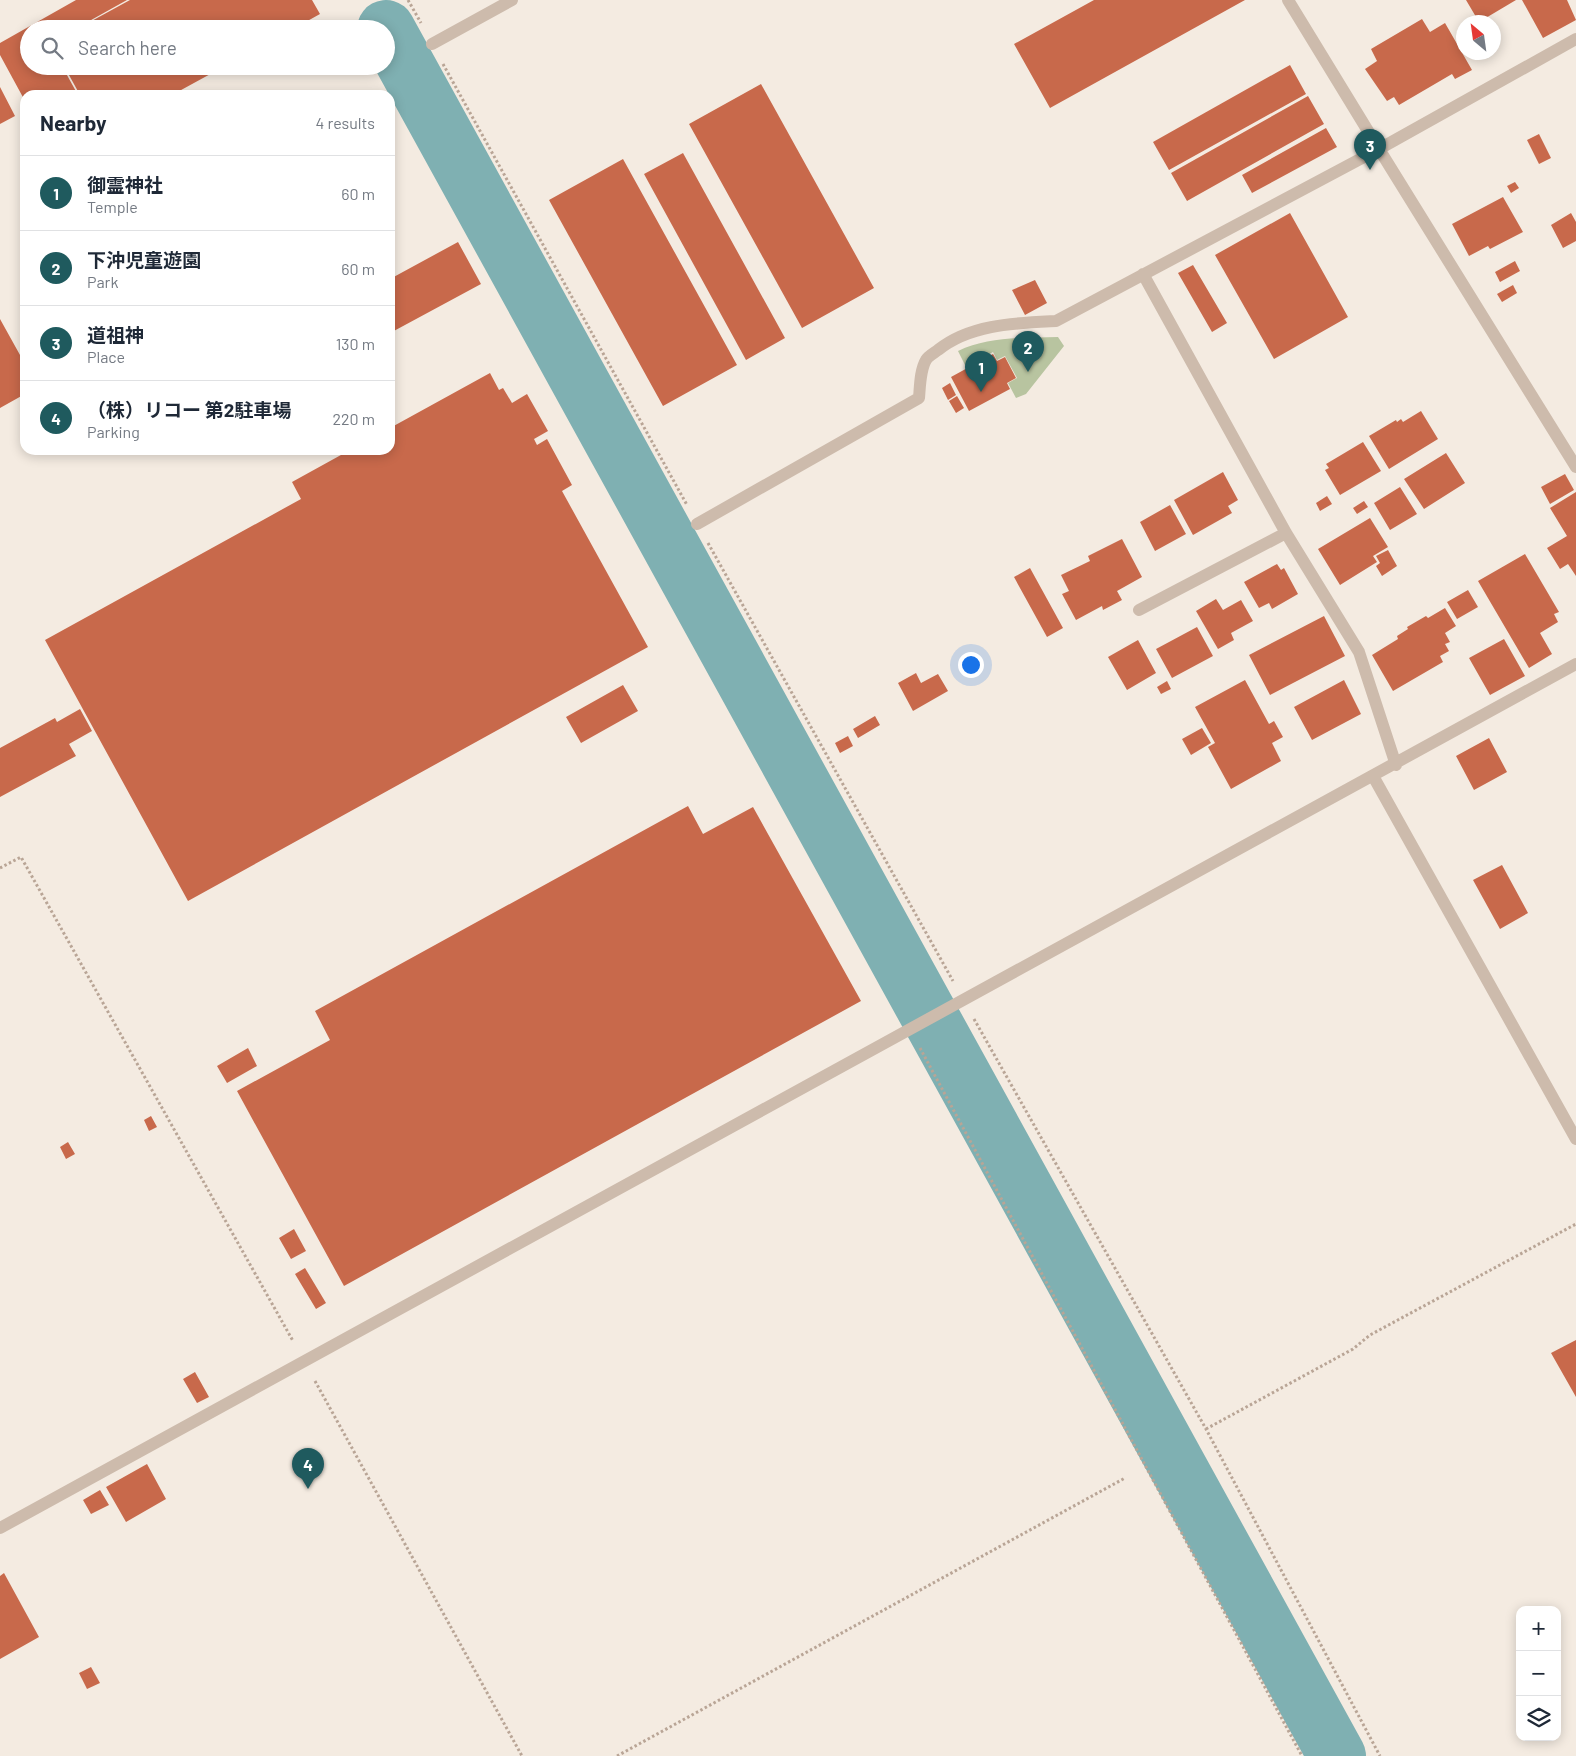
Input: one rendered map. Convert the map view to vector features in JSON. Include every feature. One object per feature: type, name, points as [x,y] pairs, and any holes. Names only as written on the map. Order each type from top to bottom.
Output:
[{"type":"street","points":[[432,44],[512,0]]},
{"type":"street","points":[[1288,0],[1576,468]]},
{"type":"street","points":[[698,524],[920,398],[920,383],[926,360],[944,346],[965,334],[1016,323],[1056,321],[1379,149],[1576,39]]},
{"type":"street","points":[[1143,274],[1286,533],[1359,652],[1396,764]]},
{"type":"street","points":[[1139,610],[1286,533]]},
{"type":"street","points":[[0,1528],[1576,664]]},
{"type":"street","points":[[1373,776],[1576,1139]]},
{"type":"path","points":[[408,0],[698,524],[958,1002],[1206,1429],[1380,1756]]},
{"type":"path","points":[[0,868],[21,856],[304,1361],[522,1756]]},
{"type":"path","points":[[911,1028],[1302,1756]]},
{"type":"path","points":[[1206,1429],[1353,1349],[1370,1335],[1576,1224]]},
{"type":"path","points":[[617,1756],[1125,1478]]},
{"type":"green space","points":[[1058,337],[1064,346],[1026,394],[1016,398],[1008,383],[1017,378],[1005,356],[997,360],[993,352],[966,367],[958,351],[994,340]]},
{"type":"building","points":[[76,0],[127,0],[91,20],[41,20]]},
{"type":"building","points":[[130,0],[312,0],[320,14],[309,20],[93,20]]},
{"type":"building","points":[[1094,0],[1245,0],[1050,108],[1014,44]]},
{"type":"building","points":[[1466,0],[1516,0],[1491,15],[1475,15]]},
{"type":"building","points":[[1522,0],[1567,0],[1576,20],[1543,38]]},
{"type":"building","points":[[1422,19],[1430,32],[1445,23],[1456,42],[1456,60],[1466,60],[1472,70],[1455,79],[1452,74],[1399,105],[1394,97],[1387,101],[1365,69],[1377,61],[1371,49]]},
{"type":"building","points":[[20,32],[20,75],[67,75],[75,90],[20,90],[20,92],[0,55],[0,43]]},
{"type":"building","points":[[1290,65],[1306,94],[1169,170],[1153,142]]},
{"type":"building","points":[[69,75],[209,75],[181,90],[77,90]]},
{"type":"building","points":[[761,84],[874,288],[802,328],[689,124]]},
{"type":"building","points":[[0,87],[15,116],[0,124]]},
{"type":"building","points":[[1308,96],[1324,124],[1187,201],[1171,173]]},
{"type":"building","points":[[1326,128],[1337,147],[1252,193],[1242,175]]},
{"type":"building","points":[[1539,134],[1551,158],[1539,164],[1527,140]]},
{"type":"building","points":[[683,153],[785,338],[746,360],[644,174]]},
{"type":"building","points":[[623,159],[737,365],[663,406],[549,200]]},
{"type":"building","points":[[1515,182],[1519,188],[1511,193],[1507,186]]},
{"type":"building","points":[[1503,197],[1523,232],[1490,249],[1488,246],[1469,256],[1452,224]]},
{"type":"building","points":[[1290,213],[1348,317],[1274,359],[1215,255]]},
{"type":"building","points":[[1571,213],[1576,222],[1576,241],[1563,248],[1551,225]]},
{"type":"building","points":[[458,242],[481,284],[395,330],[395,276]]},
{"type":"building","points":[[1515,261],[1520,271],[1500,282],[1495,272]]},
{"type":"building","points":[[1193,265],[1227,323],[1212,332],[1178,273]]},
{"type":"building","points":[[1035,280],[1047,303],[1025,315],[1012,290]]},
{"type":"building","points":[[1513,285],[1517,293],[1502,302],[1497,294]]},
{"type":"building","points":[[0,319],[20,355],[20,397],[0,408]]},
{"type":"building","points":[[993,354],[997,361],[1005,357],[1016,378],[1007,383],[1010,389],[969,411],[951,377]]},
{"type":"building","points":[[490,373],[499,390],[503,388],[512,403],[527,394],[548,431],[534,439],[537,445],[547,439],[572,485],[562,491],[648,647],[188,901],[45,640],[301,499],[292,482],[341,455],[395,455],[395,425]]},
{"type":"building","points":[[950,383],[956,395],[948,400],[942,388]]},
{"type":"building","points":[[957,396],[964,408],[956,413],[949,401]]},
{"type":"building","points":[[1421,411],[1438,439],[1389,469],[1369,436],[1396,420],[1397,422],[1401,419],[1403,422]]},
{"type":"building","points":[[1363,442],[1381,471],[1340,495],[1325,470],[1329,468],[1326,464]]},
{"type":"building","points":[[1446,453],[1465,483],[1424,509],[1404,479]]},
{"type":"building","points":[[1223,472],[1238,500],[1228,506],[1232,513],[1193,535],[1174,500]]},
{"type":"building","points":[[1565,474],[1574,490],[1550,504],[1541,487]]},
{"type":"building","points":[[1400,487],[1417,514],[1390,530],[1374,503]]},
{"type":"building","points":[[1576,492],[1576,576],[1568,564],[1560,569],[1547,548],[1567,536],[1550,508]]},
{"type":"building","points":[[1327,496],[1332,504],[1320,511],[1316,503]]},
{"type":"building","points":[[1364,501],[1368,507],[1357,514],[1353,508]]},
{"type":"building","points":[[1170,505],[1186,534],[1155,551],[1140,522]]},
{"type":"building","points":[[1370,518],[1388,547],[1373,556],[1377,562],[1340,585],[1318,549]]},
{"type":"building","points":[[1122,539],[1142,577],[1117,591],[1122,600],[1103,610],[1102,606],[1076,620],[1062,594],[1069,591],[1061,575],[1090,561],[1088,556]]},
{"type":"building","points":[[1388,550],[1397,566],[1382,576],[1376,566],[1380,563],[1376,556]]},
{"type":"building","points":[[1525,554],[1559,612],[1554,614],[1558,622],[1540,633],[1552,654],[1529,668],[1478,581]]},
{"type":"building","points":[[1277,564],[1281,570],[1284,568],[1298,594],[1272,609],[1269,603],[1259,608],[1244,582]]},
{"type":"building","points":[[1030,568],[1063,628],[1047,637],[1014,577]]},
{"type":"building","points":[[1468,590],[1478,607],[1457,619],[1447,602]]},
{"type":"building","points":[[1216,599],[1223,610],[1241,600],[1253,621],[1231,633],[1234,640],[1218,649],[1196,611]]},
{"type":"building","points":[[1445,608],[1456,626],[1445,633],[1450,642],[1445,644],[1449,651],[1440,656],[1443,662],[1393,691],[1372,655],[1398,639],[1397,636],[1408,629],[1407,627]]},
{"type":"building","points":[[1324,616],[1345,656],[1270,695],[1249,655]]},
{"type":"building","points":[[1197,627],[1213,656],[1172,678],[1156,649]]},
{"type":"building","points":[[1504,639],[1525,676],[1490,695],[1469,658]]},
{"type":"building","points":[[1138,640],[1156,673],[1127,690],[1108,657]]},
{"type":"building","points":[[916,673],[921,683],[938,674],[948,691],[913,711],[898,683]]},
{"type":"building","points":[[1245,680],[1269,724],[1274,721],[1283,737],[1272,743],[1281,761],[1231,789],[1208,747],[1215,743],[1195,707]]},
{"type":"building","points":[[1344,680],[1361,714],[1312,740],[1294,707]]},
{"type":"building","points":[[1167,681],[1171,689],[1161,694],[1157,687]]},
{"type":"building","points":[[623,685],[638,711],[581,743],[566,717]]},
{"type":"building","points":[[80,709],[92,731],[69,744],[76,756],[0,797],[0,748],[55,718],[57,722]]},
{"type":"building","points":[[875,716],[880,725],[858,738],[853,729]]},
{"type":"building","points":[[1202,728],[1211,743],[1191,755],[1182,739]]},
{"type":"building","points":[[848,736],[853,746],[840,753],[835,743]]},
{"type":"building","points":[[1489,738],[1507,772],[1474,790],[1456,756]]},
{"type":"building","points":[[688,806],[703,834],[753,807],[861,1001],[344,1286],[237,1091],[330,1040],[315,1011]]},
{"type":"building","points":[[1502,865],[1528,913],[1500,929],[1473,880]]},
{"type":"building","points":[[248,1048],[257,1066],[227,1083],[217,1066]]},
{"type":"building","points":[[151,1116],[157,1127],[149,1131],[144,1120]]},
{"type":"building","points":[[68,1142],[75,1154],[66,1159],[60,1147]]},
{"type":"building","points":[[294,1229],[306,1251],[291,1259],[279,1238]]},
{"type":"building","points":[[305,1268],[326,1303],[316,1309],[295,1274]]},
{"type":"building","points":[[1576,1340],[1576,1397],[1551,1353]]},
{"type":"building","points":[[195,1372],[209,1397],[197,1403],[183,1379]]},
{"type":"building","points":[[147,1464],[166,1499],[126,1522],[106,1487]]},
{"type":"building","points":[[100,1490],[109,1505],[91,1514],[83,1500]]},
{"type":"building","points":[[4,1573],[39,1637],[0,1659],[0,1576]]},
{"type":"building","points":[[91,1667],[100,1683],[87,1689],[79,1673]]},
{"type":"waterway","points":[[395,45],[1337,1756]]},
{"type":"place","name":"道祖神","points":[[1370,170]]},
{"type":"place","name":"下沖児童遊園","points":[[1028,372]]},
{"type":"place","name":"御霊神社","points":[[981,392]]},
{"type":"place","name":"（株）リコー 第2駐車場","points":[[308,1489]]}]
